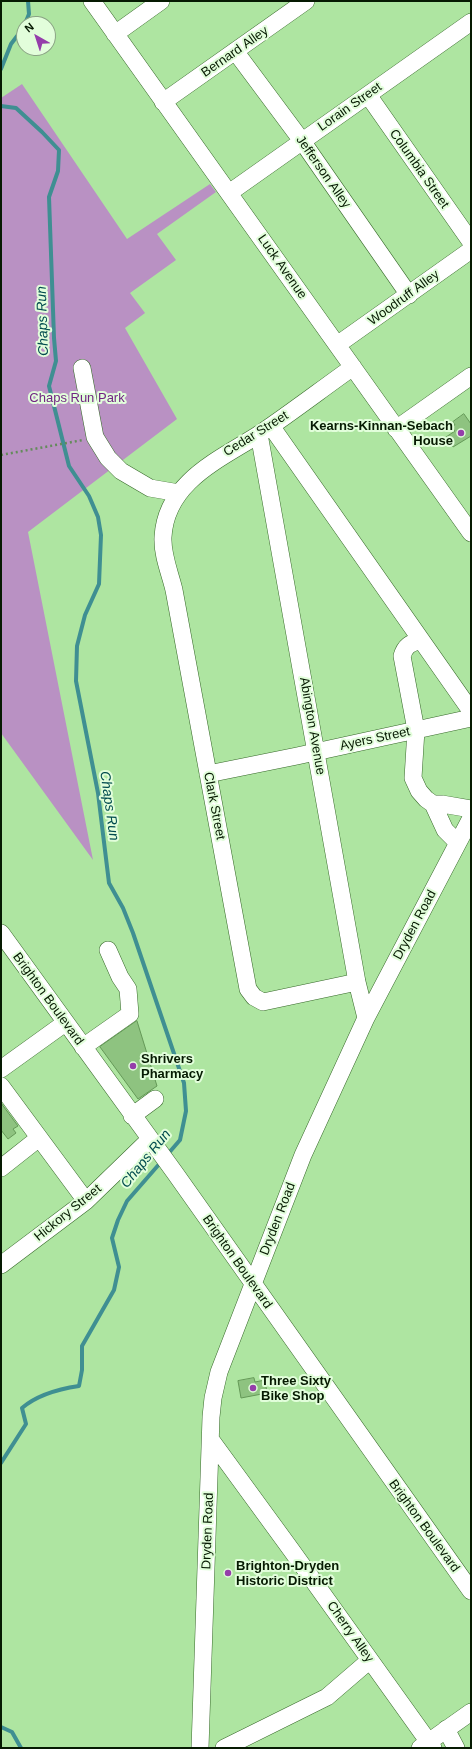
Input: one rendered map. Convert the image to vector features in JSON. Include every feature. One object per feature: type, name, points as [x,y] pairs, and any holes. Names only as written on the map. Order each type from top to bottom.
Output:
[{"type":"street","name":"Luck Avenue","points":[[92,1],[471,533]]},
{"type":"street","points":[[115,34],[161,1]]},
{"type":"street","name":"Bernard Alley","points":[[164,102],[306,1]]},
{"type":"street","name":"Lorain Street","points":[[229,193],[471,22]]},
{"type":"street","name":"Jefferson Alley","points":[[235,52],[302,141],[409,295]]},
{"type":"street","name":"Columbia Street","points":[[368,95],[471,242]]},
{"type":"street","name":"Woodruff Alley","points":[[337,345],[471,250]]},
{"type":"street","name":"Cedar Street","points":[[169,510],[179,493],[196,473],[265,430],[352,367]]},
{"type":"street","points":[[82,368],[95,437],[108,458],[121,471],[150,488],[179,493]]},
{"type":"street","points":[[396,429],[471,376]]},
{"type":"street","points":[[265,430],[421,640],[471,711]]},
{"type":"street","name":"Abington Avenue","points":[[265,430],[317,751],[357,982],[366,1018]]},
{"type":"street","name":"Clark Street","points":[[169,510],[163,537],[164,549],[174,590],[248,989],[254,997],[263,1002],[357,982]]},
{"type":"street","points":[[421,640],[411,643],[404,648],[402,656],[416,730],[413,778],[419,791],[433,804],[445,830],[458,843]]},
{"type":"street","name":"Ayers Street","points":[[208,774],[471,718]]},
{"type":"street","points":[[433,804],[471,809]]},
{"type":"street","name":"Dryden Road","points":[[200,1748],[213,1398],[219,1372],[303,1155],[366,1018],[471,818]]},
{"type":"street","name":"Brighton Boulevard","points":[[1,934],[153,1145],[175,1173],[252,1285],[471,1591]]},
{"type":"street","points":[[82,1047],[130,1014],[128,989],[120,977],[108,950]]},
{"type":"street","points":[[1,1069],[65,1023]]},
{"type":"street","points":[[1,1086],[86,1201]]},
{"type":"street","points":[[132,1116],[155,1098]]},
{"type":"street","points":[[1,1168],[39,1138]]},
{"type":"street","name":"Hickory Street","points":[[1,1265],[86,1201],[153,1145]]},
{"type":"street","name":"Cherry Alley","points":[[211,1440],[370,1660],[427,1746]]},
{"type":"street","points":[[224,1748],[327,1697],[370,1660]]},
{"type":"street","points":[[427,1746],[471,1712]]},
{"type":"street","points":[[446,1730],[456,1748]]},
{"type":"path","points":[[1,455],[79,441]]},
{"type":"green space","name":"Chaps Run Park","points":[[22,84],[127,239],[210,184],[216,192],[157,234],[176,260],[130,293],[145,313],[125,328],[177,419],[28,532],[93,860],[1,733],[1,98]]},
{"type":"building","name":"Kearns-Kinnan-Sebach House","points":[[464,414],[471,424],[471,436],[453,447],[446,437],[455,431],[452,427],[455,425],[453,422]]},
{"type":"building","name":"Shrivers Pharmacy","points":[[137,1021],[157,1086],[138,1099],[100,1047]]},
{"type":"building","points":[[1,1103],[18,1126],[13,1129],[16,1133],[8,1139],[1,1130]]},
{"type":"building","name":"Three Sixty Bike Shop","points":[[254,1378],[255,1382],[265,1380],[267,1393],[241,1398],[238,1381]]},
{"type":"waterway","name":"Chaps Run","points":[[28,1],[28,16]]},
{"type":"waterway","name":"Chaps Run","points":[[1,69],[11,44],[16,37]]},
{"type":"waterway","name":"Chaps Run","points":[[1,106],[16,108],[59,150],[58,171],[49,197],[56,361],[49,386],[69,466],[89,496],[98,517],[101,535],[99,584],[85,615],[77,646],[76,681],[98,793],[109,883],[123,908],[133,933],[184,1083],[186,1111],[180,1140],[167,1155]]},
{"type":"waterway","name":"Chaps Run","points":[[1,1463],[26,1424],[22,1408],[41,1396],[79,1386],[82,1370],[82,1346],[114,1290],[119,1267],[112,1238],[118,1220],[127,1201],[161,1162]]},
{"type":"waterway","name":"Chaps Run","points":[[1,1727],[12,1732],[21,1748]]},
{"type":"place","name":"Kearns-Kinnan-Sebach House","points":[[461,433]]},
{"type":"place","name":"Shrivers Pharmacy","points":[[133,1066]]},
{"type":"place","name":"Three Sixty Bike Shop","points":[[253,1388]]},
{"type":"place","name":"Brighton-Dryden Historic District","points":[[228,1573]]}]
